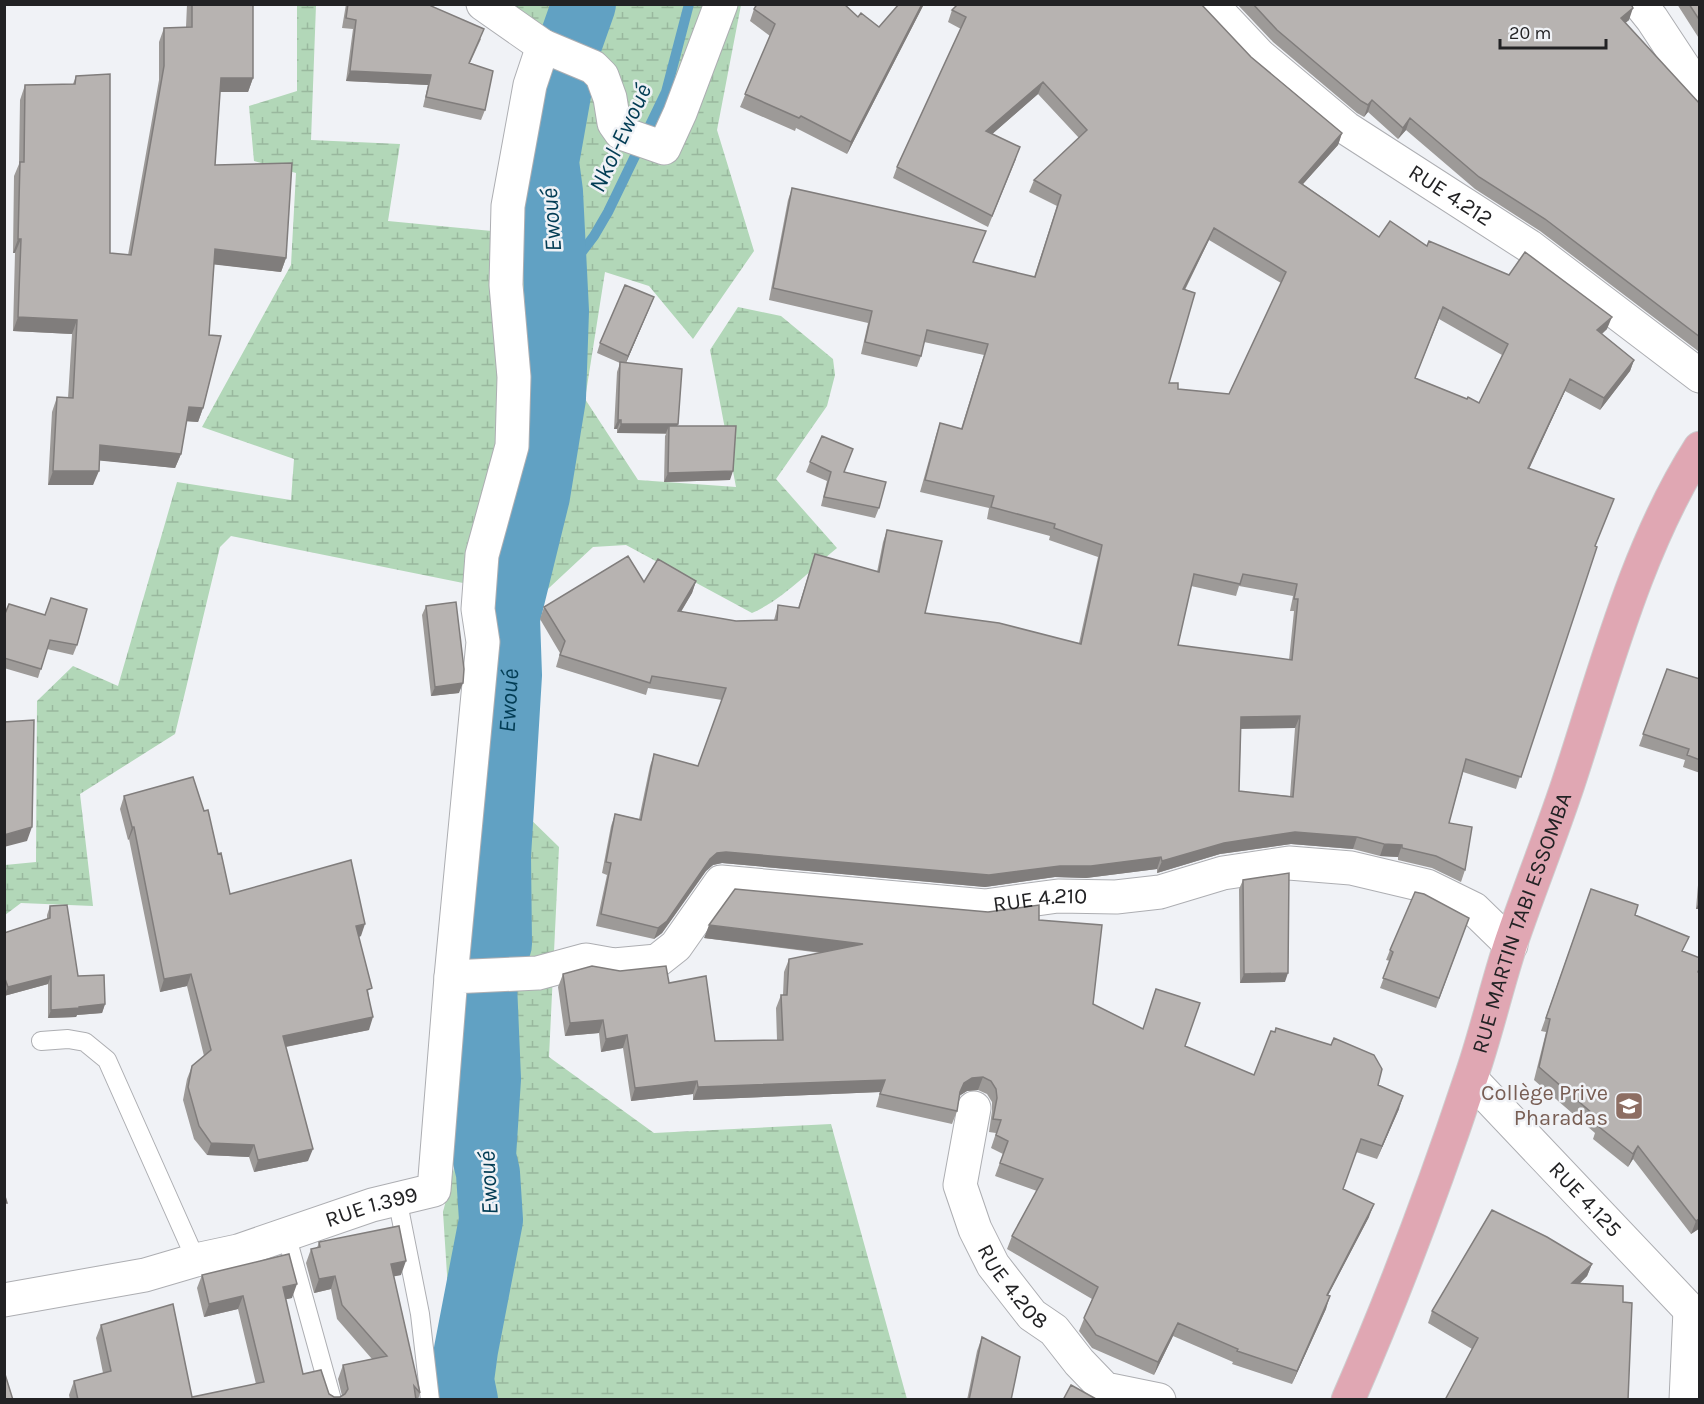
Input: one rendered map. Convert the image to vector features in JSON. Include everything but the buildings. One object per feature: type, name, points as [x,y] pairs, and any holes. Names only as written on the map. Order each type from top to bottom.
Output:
[{"type":"main road","name":"RUE MARTIN TABI ESSOMBA","points":[[1348,1400],[1384,1319],[1471,1079],[1510,945],[1547,845],[1628,601],[1653,534],[1681,477],[1700,448]]},
{"type":"street","points":[[483,4],[543,46],[593,67],[602,76],[610,98],[614,123],[621,133],[664,148],[680,113],[721,4]]},
{"type":"street","name":"RUE 4.212","points":[[1210,4],[1260,56],[1346,128],[1529,246],[1700,376]]},
{"type":"street","points":[[1640,4],[1700,92]]},
{"type":"street","points":[[458,977],[483,642],[478,609],[482,555],[512,446],[514,377],[506,285],[508,206],[530,85],[543,46]]},
{"type":"street","name":"RUE 4.210","points":[[458,977],[538,973],[586,960],[614,965],[657,961],[676,946],[721,882],[985,906],[1058,896],[1116,897],[1160,892],[1223,873],[1289,863],[1351,868],[1427,886],[1474,909],[1510,945]]},
{"type":"street","name":"RUE 1.399","points":[[4,1300],[145,1275],[238,1251],[397,1198],[434,1190],[458,977]]},
{"type":"street","name":"RUE 4.125","points":[[1471,1079],[1695,1317]]},
{"type":"street","name":"RUE 4.208","points":[[974,1107],[960,1185],[975,1229],[993,1265],[1032,1315],[1054,1330],[1079,1362],[1106,1389],[1159,1400]]},
{"type":"street","points":[[1686,1400],[1695,1317]]},
{"type":"lane","points":[[41,1041],[68,1039],[85,1042],[107,1060],[196,1260]]},
{"type":"lane","points":[[397,1198],[420,1314],[430,1400]]},
{"type":"lane","points":[[286,1234],[332,1400]]},
{"type":"green space","points":[[297,5],[316,5],[311,140],[400,144],[388,221],[513,233],[556,38],[500,5],[741,5],[717,130],[754,251],[693,339],[649,286],[605,272],[585,399],[638,480],[736,487],[710,350],[738,307],[781,316],[833,359],[835,375],[827,406],[776,479],[837,548],[786,592],[752,613],[626,545],[593,547],[521,614],[518,717],[519,808],[559,847],[549,1057],[654,1133],[831,1124],[907,1399],[455,1399],[443,1212],[454,1168],[451,1144],[468,584],[231,536],[220,547],[175,734],[80,794],[93,906],[21,903],[5,915],[5,865],[36,862],[37,701],[73,666],[118,686],[177,482],[291,500],[294,459],[202,427],[291,265],[296,173],[254,161],[249,106],[297,91]]},
{"type":"waterway","name":"Ewoué","points":[[466,1400],[462,1380],[466,1350],[491,1220],[488,1173],[484,1156],[489,1079],[485,984],[500,944],[499,856],[510,675],[508,618],[538,496],[554,398],[557,311],[551,192],[547,162],[566,55],[584,4]]},
{"type":"waterway","name":"Nkol-Ewoué","points":[[555,270],[578,257],[608,212],[666,92],[689,4]]},
{"type":"place","name":"Collège Prive Pharadas","points":[[1629,1106]]}]
